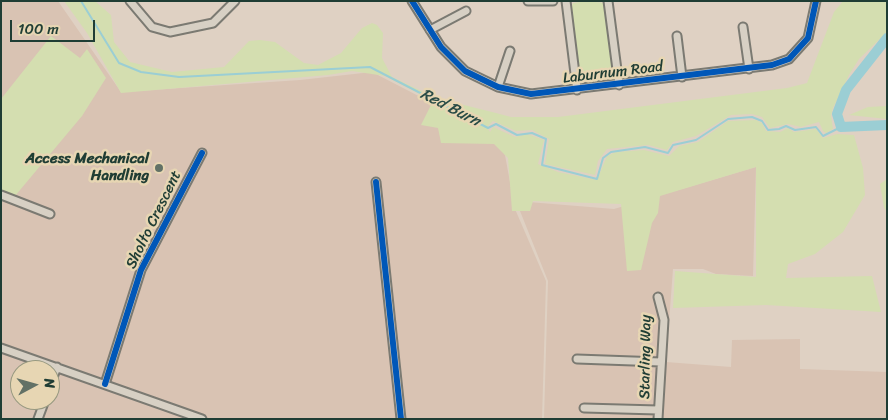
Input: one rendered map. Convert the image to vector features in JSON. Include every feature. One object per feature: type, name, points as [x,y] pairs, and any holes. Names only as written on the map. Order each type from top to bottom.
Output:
[{"type":"street","points":[[130,1],[152,27],[170,32],[213,22],[235,1]]},
{"type":"street","name":"Laburnum Road","points":[[412,1],[441,47],[465,70],[498,87],[531,94],[772,66],[789,59],[801,48],[808,38],[816,1]]},
{"type":"street","points":[[528,1],[553,1]]},
{"type":"street","points":[[566,1],[577,90]]},
{"type":"street","points":[[608,1],[619,85]]},
{"type":"street","points":[[430,30],[466,11]]},
{"type":"street","points":[[743,27],[749,68]]},
{"type":"street","points":[[677,36],[682,77]]},
{"type":"street","points":[[498,87],[510,51]]},
{"type":"street","name":"Sholto Crescent","points":[[104,384],[142,270],[202,153]]},
{"type":"street","points":[[376,182],[401,419]]},
{"type":"street","points":[[1,195],[50,214]]},
{"type":"street","name":"Starling Way","points":[[658,297],[664,320],[658,419]]},
{"type":"street","points":[[1,348],[36,360]]},
{"type":"street","points":[[577,359],[661,362]]},
{"type":"street","points":[[60,368],[202,419]]},
{"type":"street","points":[[584,408],[658,410]]},
{"type":"shaded area","points":[[1,1],[58,1],[121,92],[300,80],[372,72],[502,139],[515,209],[546,281],[542,419],[1,419]]},
{"type":"shaded area","points":[[756,167],[753,276],[716,274],[703,269],[673,269],[666,362],[731,367],[732,340],[800,339],[800,369],[887,372],[887,419],[544,419],[548,281],[516,201],[614,209]]},
{"type":"green space","points":[[64,1],[95,1],[111,15],[114,42],[130,62],[172,72],[224,67],[249,41],[260,40],[275,42],[304,63],[318,65],[341,53],[362,28],[372,23],[377,25],[383,33],[382,58],[392,77],[436,98],[511,117],[558,117],[787,88],[807,83],[834,12],[843,1],[887,1],[887,32],[859,59],[849,75],[833,108],[831,116],[833,129],[826,133],[819,122],[801,127],[788,124],[770,128],[762,117],[752,114],[731,115],[696,136],[673,142],[667,150],[648,145],[607,149],[598,161],[595,175],[545,164],[549,139],[532,130],[516,131],[493,121],[487,127],[490,132],[493,127],[515,137],[527,134],[544,140],[538,164],[558,172],[597,180],[607,156],[616,152],[644,150],[669,156],[679,146],[698,142],[728,121],[756,120],[762,123],[766,131],[780,132],[788,128],[794,132],[816,129],[823,138],[837,134],[854,135],[863,168],[865,195],[843,232],[815,254],[788,264],[786,278],[872,276],[881,312],[766,305],[673,308],[675,271],[756,277],[756,167],[660,196],[658,213],[652,223],[641,270],[627,271],[621,204],[533,201],[530,211],[512,211],[508,158],[494,144],[441,143],[438,128],[421,125],[433,101],[385,76],[352,71],[328,75],[121,93],[87,33]]},
{"type":"green space","points":[[586,1],[605,3],[615,76],[611,80],[582,84],[579,81],[574,45],[576,42],[570,10],[573,3]]},
{"type":"green space","points":[[51,36],[80,58],[87,49],[106,78],[82,116],[15,196],[1,190],[1,99]]},
{"type":"green space","points":[[887,106],[887,119],[849,115],[868,107]]},
{"type":"green space","points":[[887,179],[887,211],[884,208],[880,184]]},
{"type":"waterway","name":"Red Burn","points":[[81,1],[119,63],[141,72],[179,77],[370,67],[488,128],[496,124],[517,135],[532,133],[546,139],[542,165],[597,179],[603,158],[611,152],[645,147],[668,153],[673,145],[696,140],[728,119],[752,117],[762,121],[768,130],[786,126],[795,130],[816,127],[823,136],[841,127]]},
{"type":"waterway","points":[[887,38],[846,90],[837,114],[841,127],[887,125]]},
{"type":"cycle path","points":[[412,1],[441,47],[465,71],[498,87],[531,94],[772,65],[789,59],[808,38],[816,1]]},
{"type":"cycle path","points":[[105,384],[141,270],[202,153]]},
{"type":"cycle path","points":[[376,182],[401,419]]},
{"type":"place","name":"Access Mechanical Handling","points":[[159,168]]}]
